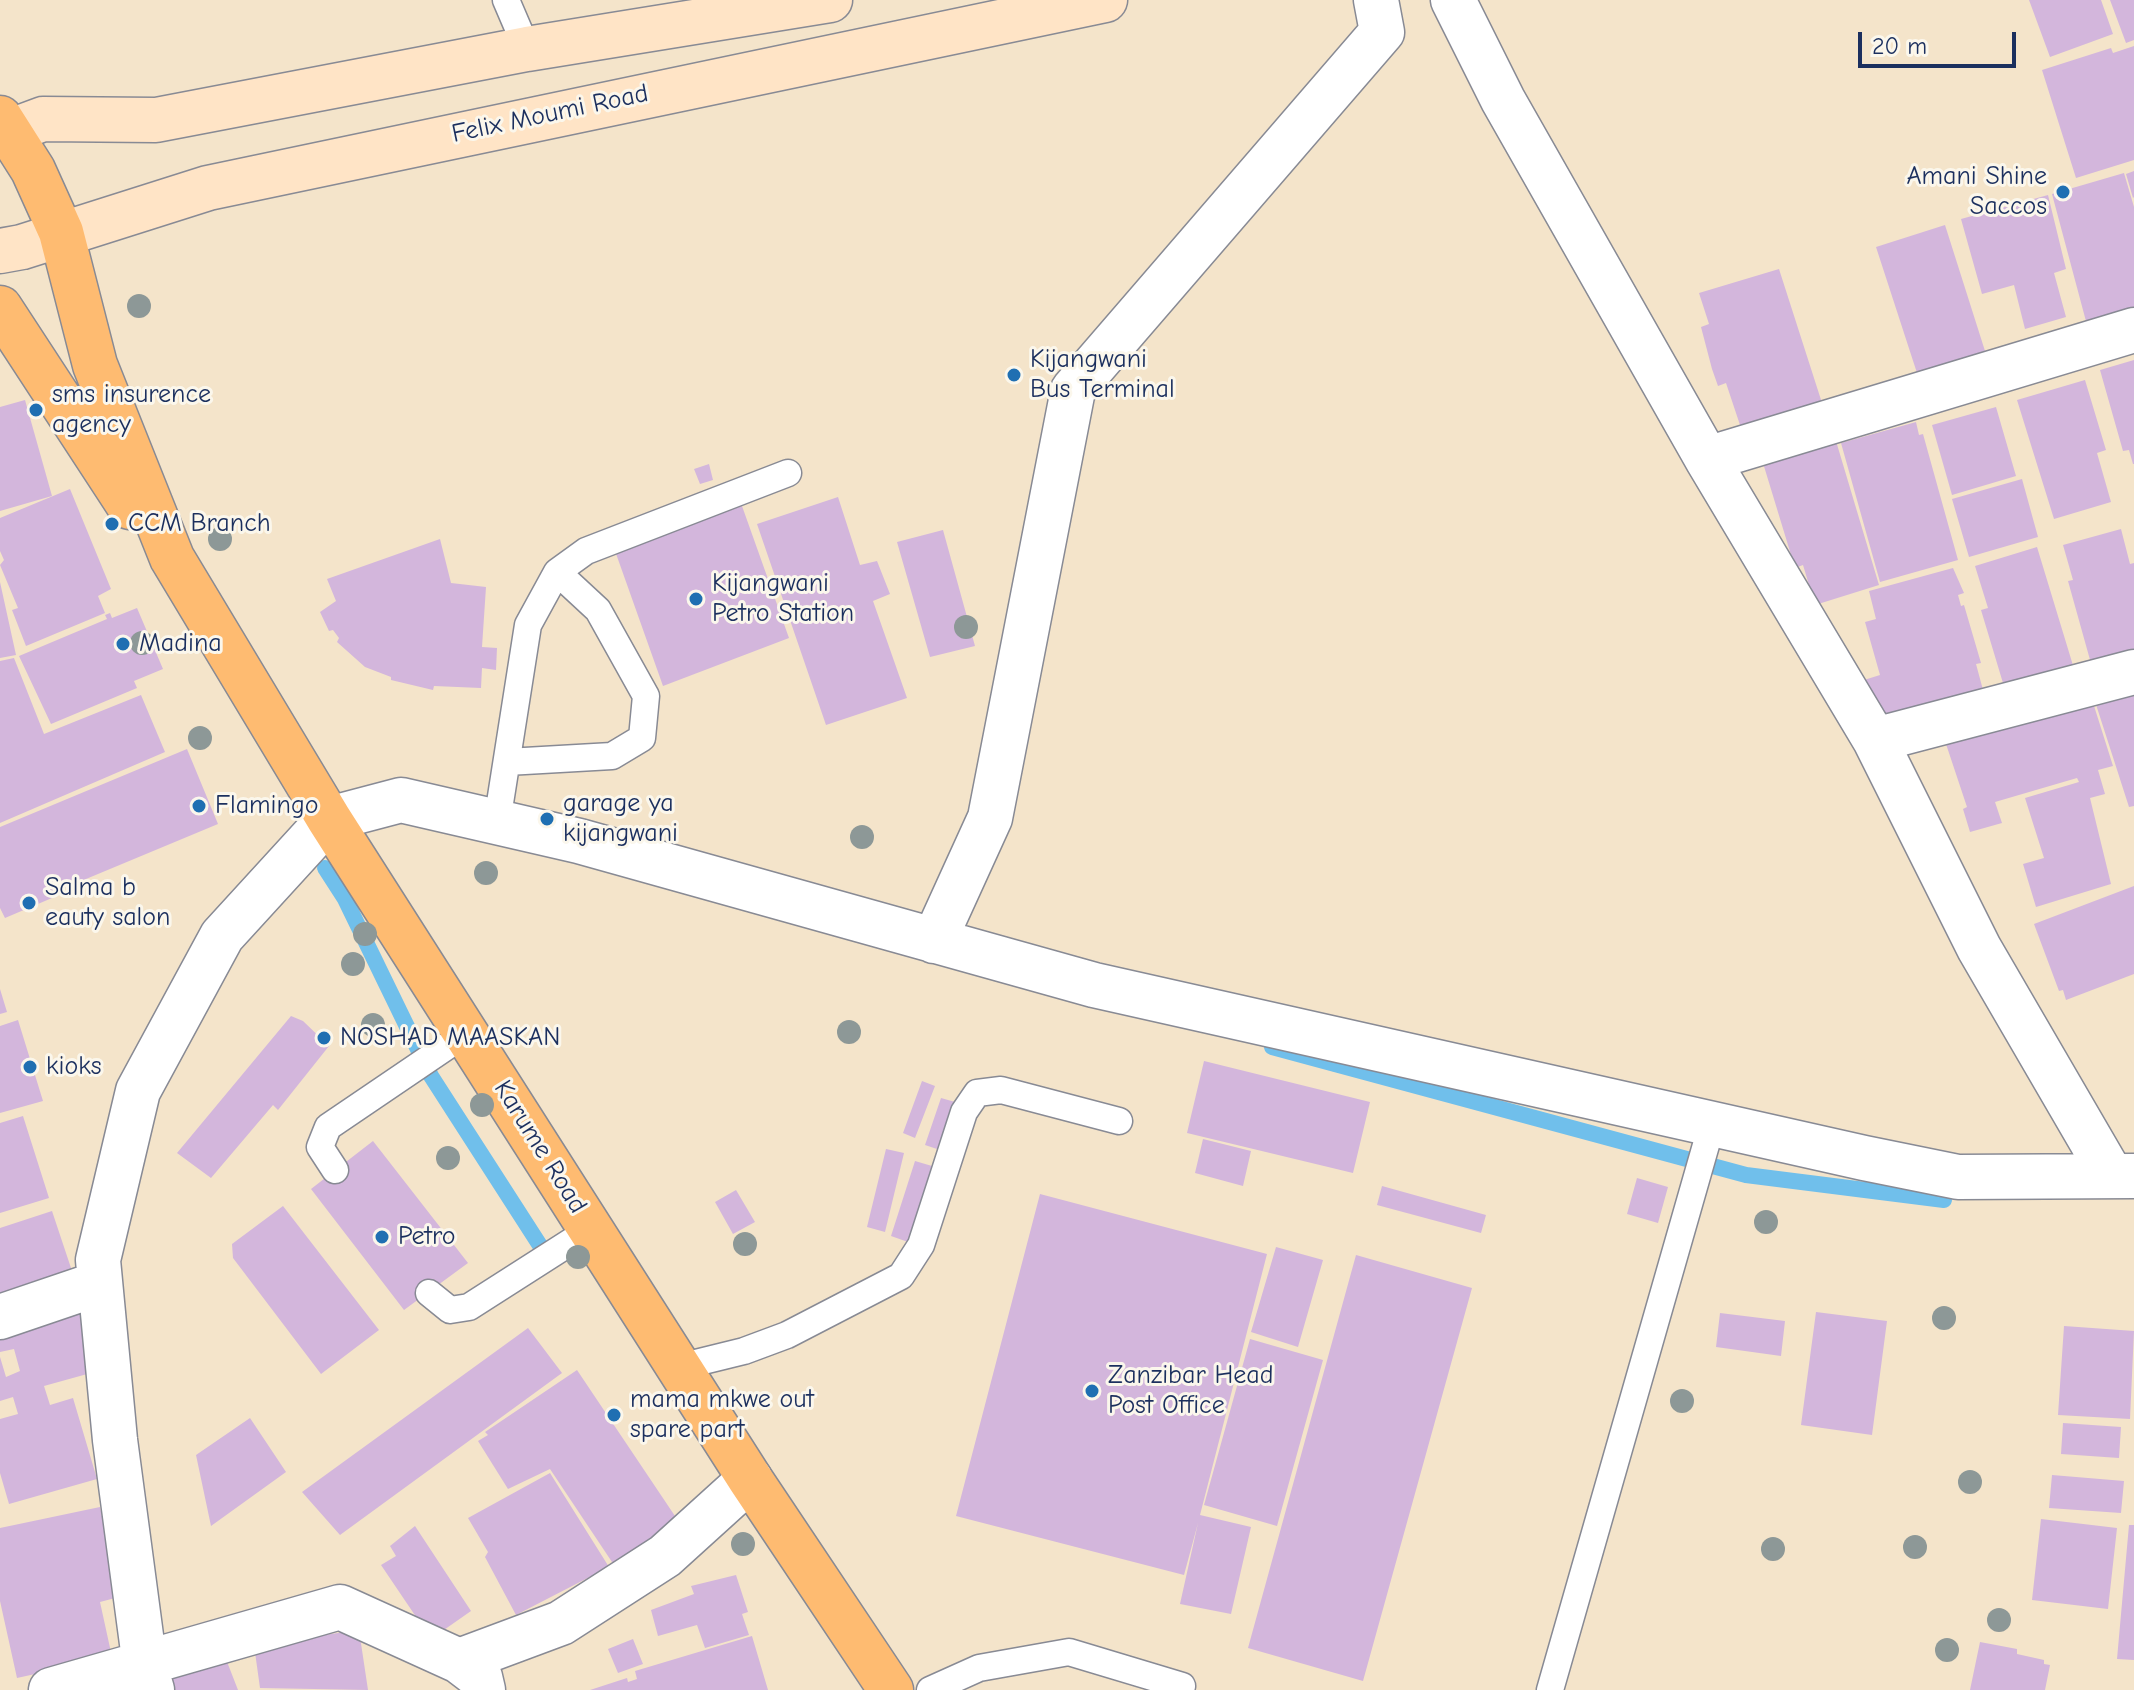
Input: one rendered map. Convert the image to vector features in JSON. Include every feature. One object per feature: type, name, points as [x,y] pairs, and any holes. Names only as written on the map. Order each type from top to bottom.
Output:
[{"type":"main road","points":[[3,128],[43,119],[156,120],[527,49],[830,0]]},
{"type":"main road","name":"Felix Moumi Road","points":[[0,251],[224,185],[1105,0]]},
{"type":"main road","name":"Karume Road","points":[[3,128],[33,170],[61,232],[95,365],[172,558],[329,819],[453,1042],[591,1229],[750,1479],[891,1690]]},
{"type":"main road","name":"Karume Road","points":[[0,308],[141,524],[172,558]]},
{"type":"street","points":[[934,941],[990,818],[1073,390],[1382,32],[1376,0]]},
{"type":"street","points":[[1453,0],[1503,100],[1707,459],[1875,740],[1979,948],[2122,1176]]},
{"type":"street","points":[[1707,459],[2134,330]]},
{"type":"street","points":[[1875,740],[2134,672]]},
{"type":"street","points":[[148,1678],[115,1440],[98,1260],[138,1091],[222,936],[329,819],[401,800],[579,841],[1094,985],[1712,1124],[1958,1177],[2122,1176]]},
{"type":"street","points":[[0,1317],[100,1283]]},
{"type":"street","points":[[51,1690],[148,1678],[340,1607],[471,1675],[561,1623],[665,1556],[750,1479]]},
{"type":"lane","points":[[506,0],[527,49]]},
{"type":"lane","points":[[497,822],[528,625],[557,572],[586,551],[788,473]]},
{"type":"lane","points":[[507,762],[612,756],[642,738],[646,696],[598,610],[557,572]]},
{"type":"lane","points":[[335,1170],[320,1147],[328,1127],[453,1042]]},
{"type":"lane","points":[[679,1367],[772,1341],[901,1276],[921,1245],[964,1112],[977,1093],[1001,1090],[1119,1121]]},
{"type":"lane","points":[[1550,1690],[1712,1124]]},
{"type":"lane","points":[[429,1293],[450,1310],[469,1307],[591,1229]]},
{"type":"lane","points":[[930,1690],[979,1668],[1069,1652],[1182,1686]]},
{"type":"building","points":[[2029,0],[2101,0],[2113,34],[2050,57]]},
{"type":"building","points":[[2110,0],[2134,0],[2134,40],[2126,43]]},
{"type":"building","points":[[2134,46],[2134,160],[2076,178],[2042,70],[2111,48],[2113,53]]},
{"type":"building","points":[[2134,171],[2134,197],[2133,198],[2126,174]]},
{"type":"building","points":[[2124,173],[2134,207],[2134,312],[2087,325],[2052,194]]},
{"type":"building","points":[[2048,195],[2066,269],[2054,273],[2066,317],[2025,329],[2014,285],[1982,294],[1961,219]]},
{"type":"building","points":[[1945,225],[1985,351],[1917,373],[1876,247]]},
{"type":"building","points":[[1779,269],[1822,403],[1741,428],[1726,383],[1718,386],[1712,369],[1701,327],[1709,324],[1699,293]]},
{"type":"building","points":[[2134,360],[2133,464],[2129,450],[2123,451],[2100,370]]},
{"type":"building","points":[[2085,380],[2106,450],[2097,453],[2111,502],[2054,519],[2017,400]]},
{"type":"building","points":[[25,400],[52,496],[0,511],[0,407]]},
{"type":"building","points":[[1996,407],[2016,476],[1952,495],[1932,425]]},
{"type":"building","points":[[1916,422],[1919,435],[1923,434],[1958,560],[1880,582],[1841,443]]},
{"type":"building","points":[[1836,441],[1879,585],[1815,605],[1803,565],[1795,568],[1763,463]]},
{"type":"building","points":[[709,464],[713,480],[700,484],[694,469]]},
{"type":"building","points":[[2022,479],[2038,537],[1969,557],[1952,499]]},
{"type":"building","points":[[70,489],[111,589],[98,596],[105,613],[26,646],[12,610],[18,608],[0,565],[4,560],[0,551],[0,518]]},
{"type":"building","points":[[838,497],[860,565],[877,561],[890,594],[873,601],[907,698],[826,725],[757,524]]},
{"type":"building","points":[[742,506],[789,638],[663,686],[614,548]]},
{"type":"building","points":[[2121,529],[2130,564],[2134,563],[2134,655],[2092,667],[2068,581],[2073,580],[2063,545]]},
{"type":"building","points":[[943,530],[975,646],[930,657],[897,542]]},
{"type":"building","points":[[440,539],[451,583],[486,587],[482,647],[497,648],[496,670],[482,668],[481,688],[434,686],[433,690],[391,680],[391,677],[365,667],[337,642],[339,638],[333,630],[329,631],[320,612],[336,601],[327,579]]},
{"type":"building","points":[[2037,547],[2075,672],[2006,693],[1981,610],[1988,608],[1975,566]]},
{"type":"building","points":[[1953,568],[1964,593],[1958,595],[1961,606],[1964,605],[1981,663],[1976,664],[1983,690],[1875,721],[1864,680],[1880,675],[1865,622],[1876,619],[1869,591]]},
{"type":"building","points":[[0,582],[16,655],[0,658]]},
{"type":"building","points":[[137,608],[163,669],[134,681],[137,688],[51,724],[19,656],[107,619],[105,615],[110,613],[112,618]]},
{"type":"building","points":[[14,658],[44,734],[141,695],[165,752],[0,823],[0,661]]},
{"type":"building","points":[[2134,675],[2134,806],[2129,807],[2091,689]]},
{"type":"building","points":[[2089,690],[2113,766],[2098,770],[2105,794],[2090,798],[2111,884],[2036,907],[2023,864],[2044,858],[2025,798],[2079,782],[2077,778],[1995,802],[2002,823],[1970,832],[1963,809],[1967,807],[1943,735]]},
{"type":"building","points":[[187,749],[218,824],[50,894],[52,898],[5,918],[0,908],[0,827]]},
{"type":"building","points":[[2134,886],[2134,974],[2066,1000],[2063,990],[2059,991],[2034,924]]},
{"type":"building","points":[[0,989],[7,1012],[0,1014]]},
{"type":"building","points":[[291,1016],[303,1021],[329,1046],[278,1110],[273,1105],[211,1178],[177,1153]]},
{"type":"building","points":[[18,1020],[43,1101],[0,1113],[0,1026]]},
{"type":"building","points":[[1204,1061],[1370,1102],[1353,1173],[1187,1133]]},
{"type":"building","points":[[922,1081],[935,1086],[915,1138],[903,1133]]},
{"type":"building","points":[[941,1098],[955,1102],[940,1150],[925,1145]]},
{"type":"building","points":[[23,1116],[49,1198],[0,1213],[0,1123]]},
{"type":"building","points":[[1203,1139],[1251,1151],[1243,1186],[1195,1173]]},
{"type":"building","points":[[373,1141],[468,1263],[404,1310],[311,1189]]},
{"type":"building","points":[[886,1149],[904,1153],[885,1232],[867,1227]]},
{"type":"building","points":[[915,1161],[932,1166],[908,1242],[891,1236]]},
{"type":"building","points":[[1637,1178],[1668,1187],[1658,1223],[1627,1214]]},
{"type":"building","points":[[1382,1186],[1486,1215],[1481,1233],[1377,1205]]},
{"type":"building","points":[[736,1190],[755,1222],[733,1234],[715,1202]]},
{"type":"building","points":[[1040,1194],[1267,1254],[1200,1515],[1251,1527],[1231,1614],[1180,1604],[1198,1523],[1184,1575],[956,1516]]},
{"type":"building","points":[[283,1206],[379,1330],[321,1374],[233,1258],[232,1244]]},
{"type":"building","points":[[52,1211],[74,1277],[0,1301],[0,1228]]},
{"type":"building","points":[[1276,1247],[1323,1260],[1298,1347],[1251,1332]]},
{"type":"building","points":[[1356,1255],[1472,1288],[1363,1681],[1248,1648]]},
{"type":"building","points":[[78,1302],[98,1371],[44,1386],[50,1405],[73,1398],[97,1479],[9,1504],[0,1473],[0,1419],[18,1414],[13,1397],[0,1401],[0,1357],[6,1377],[20,1371],[14,1349],[0,1352],[0,1330]]},
{"type":"building","points":[[1816,1312],[1887,1321],[1872,1435],[1801,1425]]},
{"type":"building","points":[[1720,1313],[1785,1321],[1781,1356],[1716,1347]]},
{"type":"building","points":[[2064,1326],[2134,1331],[2130,1419],[2058,1415]]},
{"type":"building","points":[[528,1328],[562,1373],[340,1535],[302,1492]]},
{"type":"building","points":[[1250,1339],[1323,1360],[1277,1526],[1204,1505]]},
{"type":"building","points":[[577,1370],[679,1522],[614,1565],[550,1469],[508,1489],[478,1441],[488,1435],[485,1432]]},
{"type":"building","points":[[250,1418],[286,1472],[211,1526],[196,1455]]},
{"type":"building","points":[[2063,1423],[2121,1427],[2119,1458],[2061,1454]]},
{"type":"building","points":[[550,1473],[609,1567],[516,1615],[485,1557],[488,1552],[468,1518]]},
{"type":"building","points":[[2052,1475],[2124,1481],[2121,1513],[2049,1508]]},
{"type":"building","points":[[100,1507],[119,1597],[100,1602],[112,1657],[17,1678],[0,1601],[0,1528]]},
{"type":"building","points":[[2041,1519],[2117,1528],[2108,1609],[2032,1600]]},
{"type":"building","points":[[2129,1525],[2134,1525],[2134,1660],[2117,1659]]},
{"type":"building","points":[[415,1526],[471,1611],[431,1639],[381,1565],[396,1556],[390,1546]]},
{"type":"building","points":[[736,1575],[748,1612],[742,1614],[749,1635],[705,1648],[697,1625],[658,1636],[651,1610],[694,1594],[691,1586]]},
{"type":"building","points":[[359,1630],[368,1690],[260,1688],[254,1645]]},
{"type":"building","points":[[752,1636],[768,1690],[590,1690],[627,1678],[628,1682],[637,1679],[635,1671]]},
{"type":"building","points":[[633,1639],[643,1664],[618,1673],[608,1649]]},
{"type":"building","points":[[1980,1642],[2017,1649],[2017,1654],[2044,1660],[2044,1664],[2050,1665],[2045,1690],[1970,1690]]},
{"type":"building","points":[[224,1654],[238,1690],[171,1690],[166,1676]]},
{"type":"waterway","points":[[325,868],[345,899],[431,1076],[541,1247]]},
{"type":"waterway","points":[[1272,1047],[1746,1175],[1944,1200]]},
{"type":"place","name":"Amani Shine Saccos","points":[[2063,192]]},
{"type":"place","name":"Kijangwani Bus Terminal","points":[[1014,375]]},
{"type":"place","name":"sms insurence agency","points":[[36,410]]},
{"type":"place","name":"CCM Branch","points":[[112,524]]},
{"type":"place","name":"Kijangwani Petro Station","points":[[696,599]]},
{"type":"place","name":"Madina","points":[[123,644]]},
{"type":"place","name":"Flamingo","points":[[199,806]]},
{"type":"place","name":"garage ya kijangwani","points":[[547,819]]},
{"type":"place","name":"Salma b eauty salon","points":[[29,903]]},
{"type":"place","name":"NOSHAD MAASKAN","points":[[324,1038]]},
{"type":"place","name":"kioks","points":[[30,1067]]},
{"type":"place","name":"Petro","points":[[382,1237]]},
{"type":"place","name":"Zanzibar Head Post Office","points":[[1092,1391]]},
{"type":"place","name":"mama mkwe out spare part","points":[[614,1415]]}]
